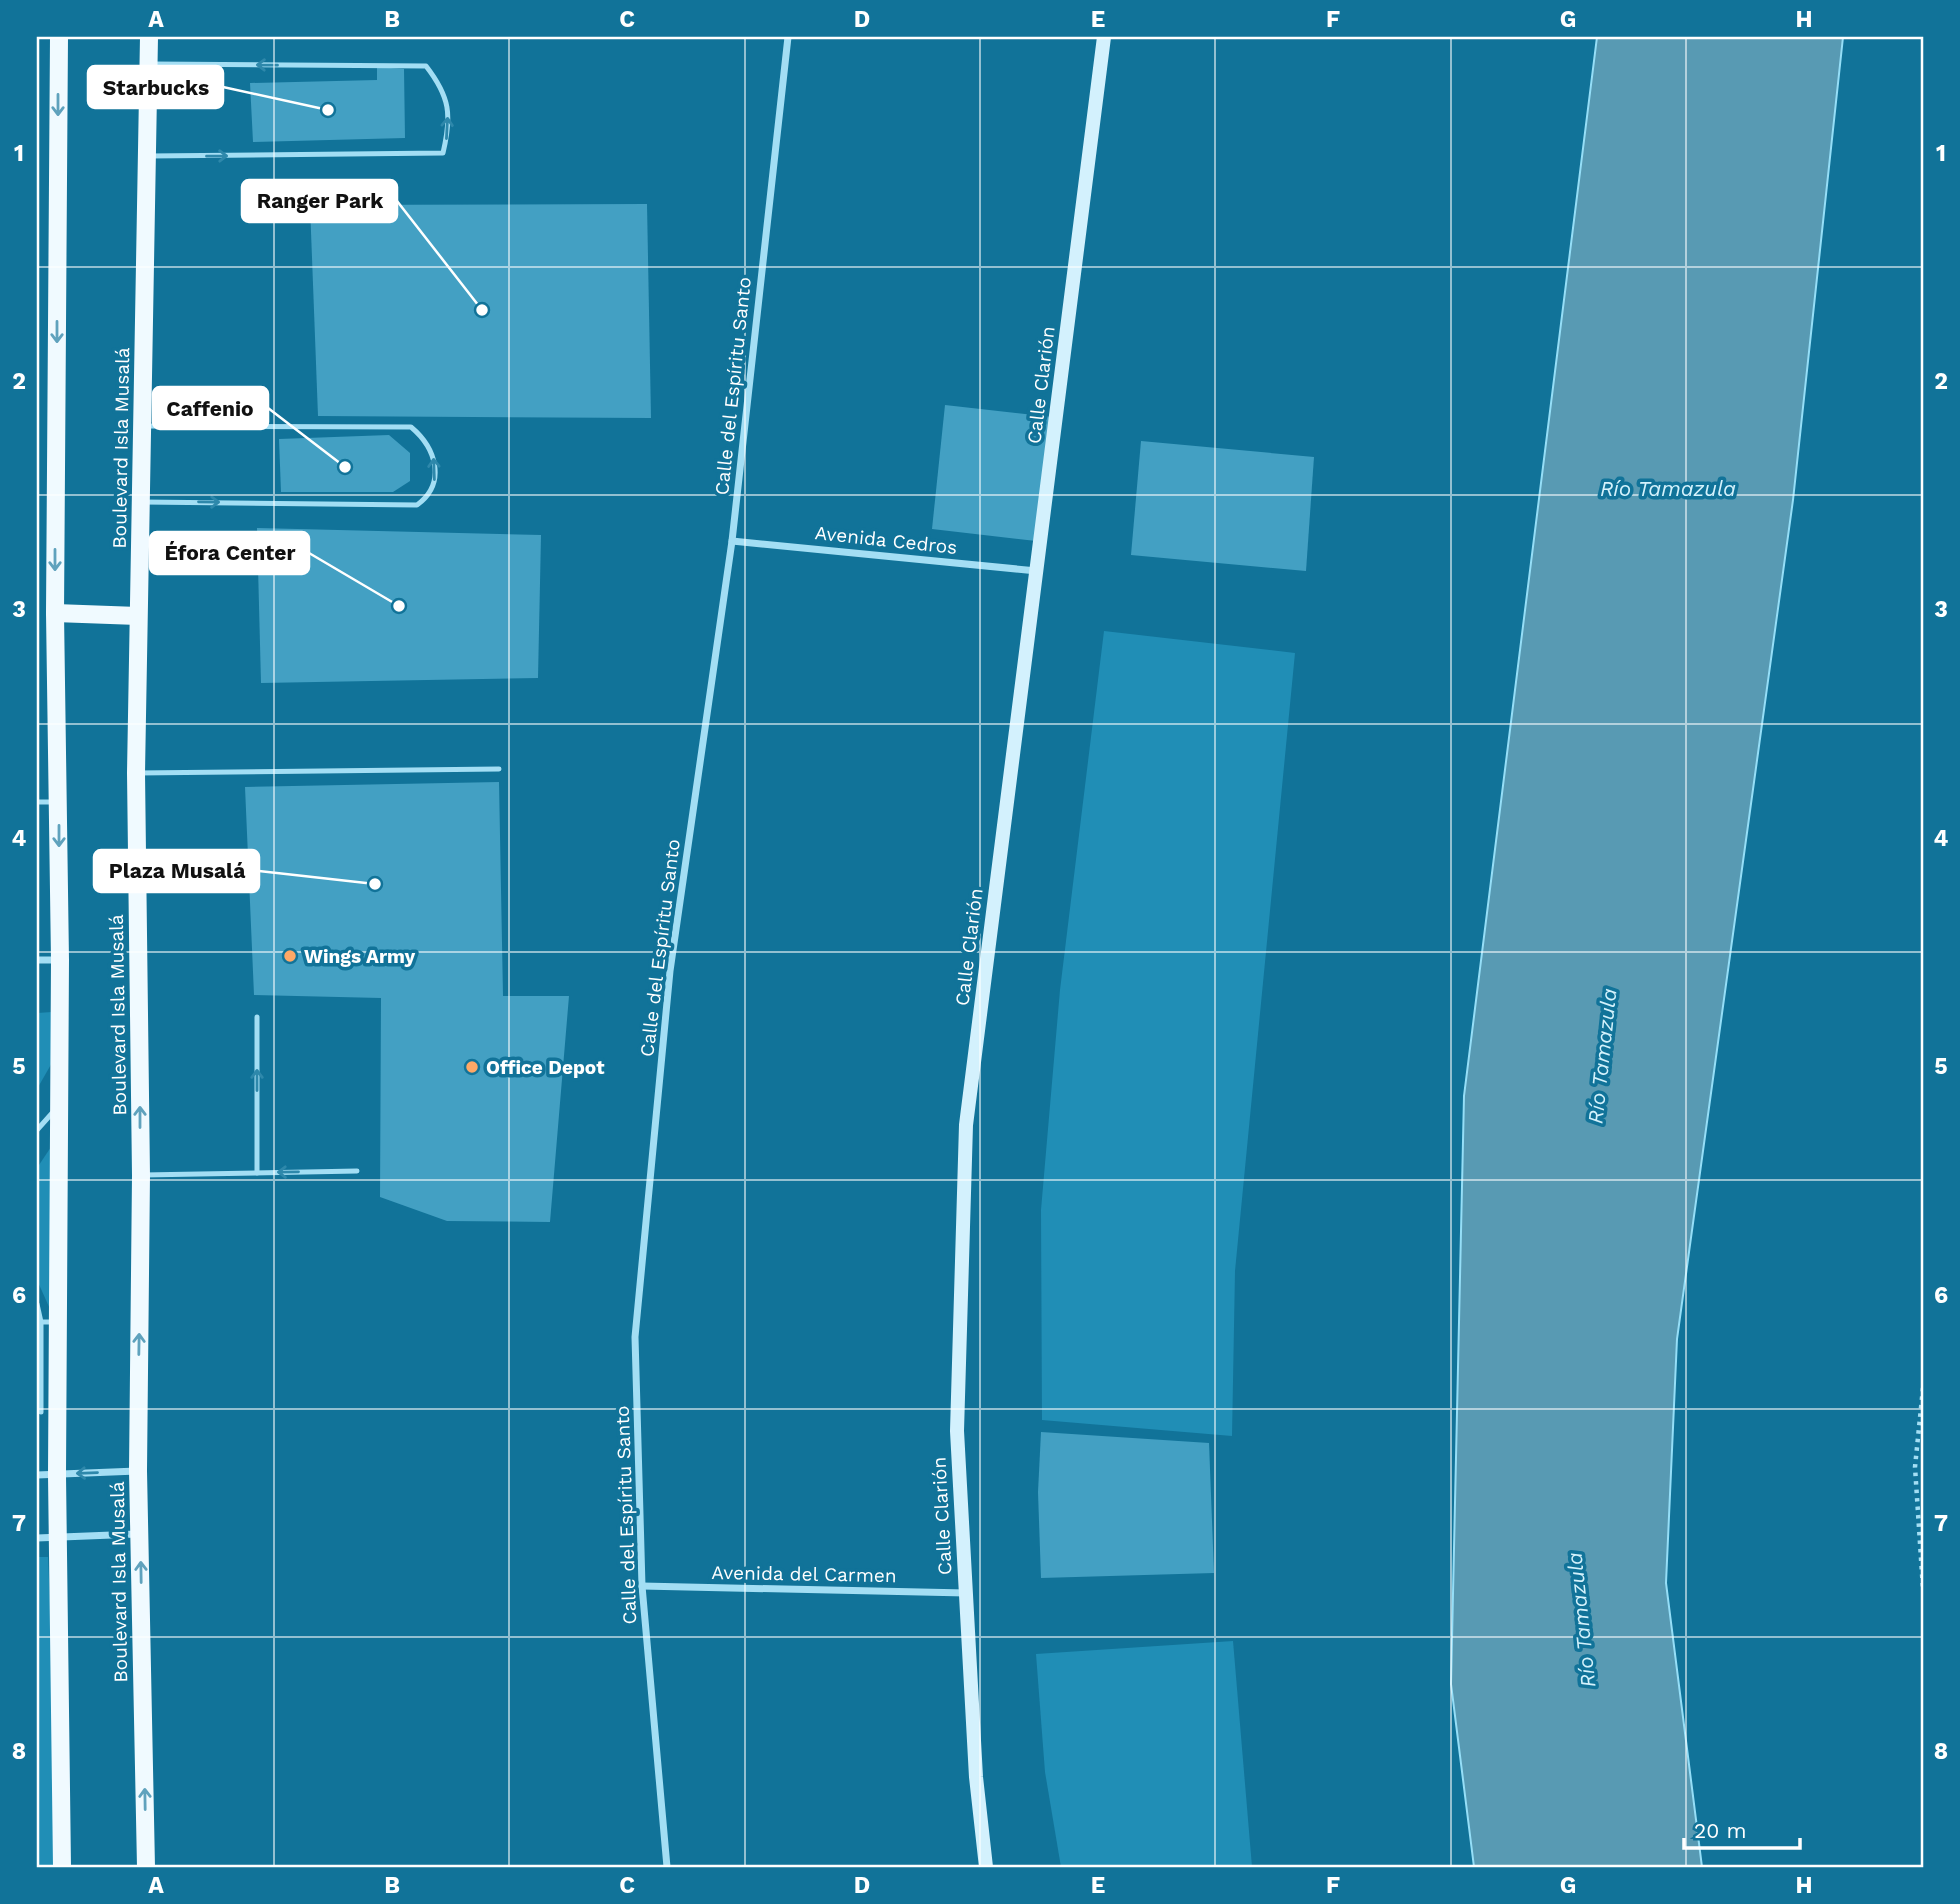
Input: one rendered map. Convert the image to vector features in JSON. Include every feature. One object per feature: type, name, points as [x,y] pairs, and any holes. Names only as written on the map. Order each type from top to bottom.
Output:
[{"type":"main road","points":[[59,37],[55,612],[61,1104],[50,1322],[57,1475],[62,1867]]},
{"type":"main road","name":"Boulevard Isla Musalá","points":[[146,1867],[138,1471],[141,1175],[136,773],[149,156],[149,37]]},
{"type":"main road","points":[[55,612],[138,616]]},
{"type":"street","name":"Calle del Espíritu Santo","points":[[667,1867],[642,1586],[635,1337],[670,971],[732,541],[788,37]]},
{"type":"street","name":"Calle Clarión","points":[[986,1867],[976,1777],[957,1431],[967,1125],[1104,37]]},
{"type":"street","name":"Avenida Cedros","points":[[732,541],[1037,571]]},
{"type":"street","points":[[37,960],[60,960]]},
{"type":"street","points":[[37,1475],[138,1471]]},
{"type":"street","points":[[37,1538],[140,1534]]},
{"type":"street","name":"Avenida del Carmen","points":[[642,1586],[966,1593]]},
{"type":"lane","points":[[149,64],[426,66],[444,89],[449,127],[443,153],[149,156]]},
{"type":"lane","points":[[140,502],[417,505],[428,497],[434,485],[435,472],[435,459],[425,439],[411,427],[142,426]]},
{"type":"lane","points":[[136,773],[499,769]]},
{"type":"lane","points":[[37,802],[59,802]]},
{"type":"lane","points":[[257,1017],[257,1173]]},
{"type":"lane","points":[[37,1130],[61,1104]]},
{"type":"lane","points":[[141,1175],[357,1171]]},
{"type":"lane","points":[[37,1304],[50,1322],[41,1412]]},
{"type":"path","points":[[1923,1388],[1915,1467],[1923,1590]]},
{"type":"shaded area","points":[[1104,631],[1295,653],[1235,1271],[1232,1436],[1042,1420],[1041,1210],[1060,990]]},
{"type":"shaded area","points":[[52,1012],[53,1061],[37,1089],[37,1013]]},
{"type":"shaded area","points":[[51,1147],[50,1309],[37,1280],[37,1168]]},
{"type":"shaded area","points":[[37,1557],[48,1557],[62,1867],[37,1867]]},
{"type":"shaded area","points":[[1233,1641],[1252,1867],[1061,1867],[1045,1772],[1036,1654]]},
{"type":"water","name":"Río Tamazula","points":[[1597,37],[1843,37],[1793,500],[1677,1339],[1666,1583],[1702,1867],[1474,1867],[1451,1684],[1464,1096]]},
{"type":"building","points":[[377,67],[404,69],[405,138],[253,142],[250,83],[377,80]]},
{"type":"building","points":[[647,204],[651,418],[318,416],[310,205]]},
{"type":"building","points":[[945,405],[1061,418],[1045,542],[932,529]]},
{"type":"building","points":[[389,435],[410,453],[410,481],[393,492],[281,492],[279,439]]},
{"type":"building","points":[[1141,441],[1314,457],[1306,571],[1131,555]]},
{"type":"building","points":[[257,528],[541,535],[538,678],[261,683]]},
{"type":"building","points":[[499,782],[503,996],[569,996],[550,1222],[447,1221],[380,1197],[381,998],[254,995],[245,787]]},
{"type":"building","points":[[1041,1432],[1209,1443],[1214,1573],[1041,1578],[1038,1492]]},
{"type":"place","name":"Starbucks","points":[[328,110]]},
{"type":"place","name":"Ranger Park","points":[[482,310]]},
{"type":"place","name":"Caffenio","points":[[345,467]]},
{"type":"place","name":"Éfora Center","points":[[399,606]]},
{"type":"place","name":"Plaza Musalá","points":[[375,884]]},
{"type":"place","name":"Wings Army","points":[[290,956]]},
{"type":"place","name":"Office Depot","points":[[472,1067]]}]
